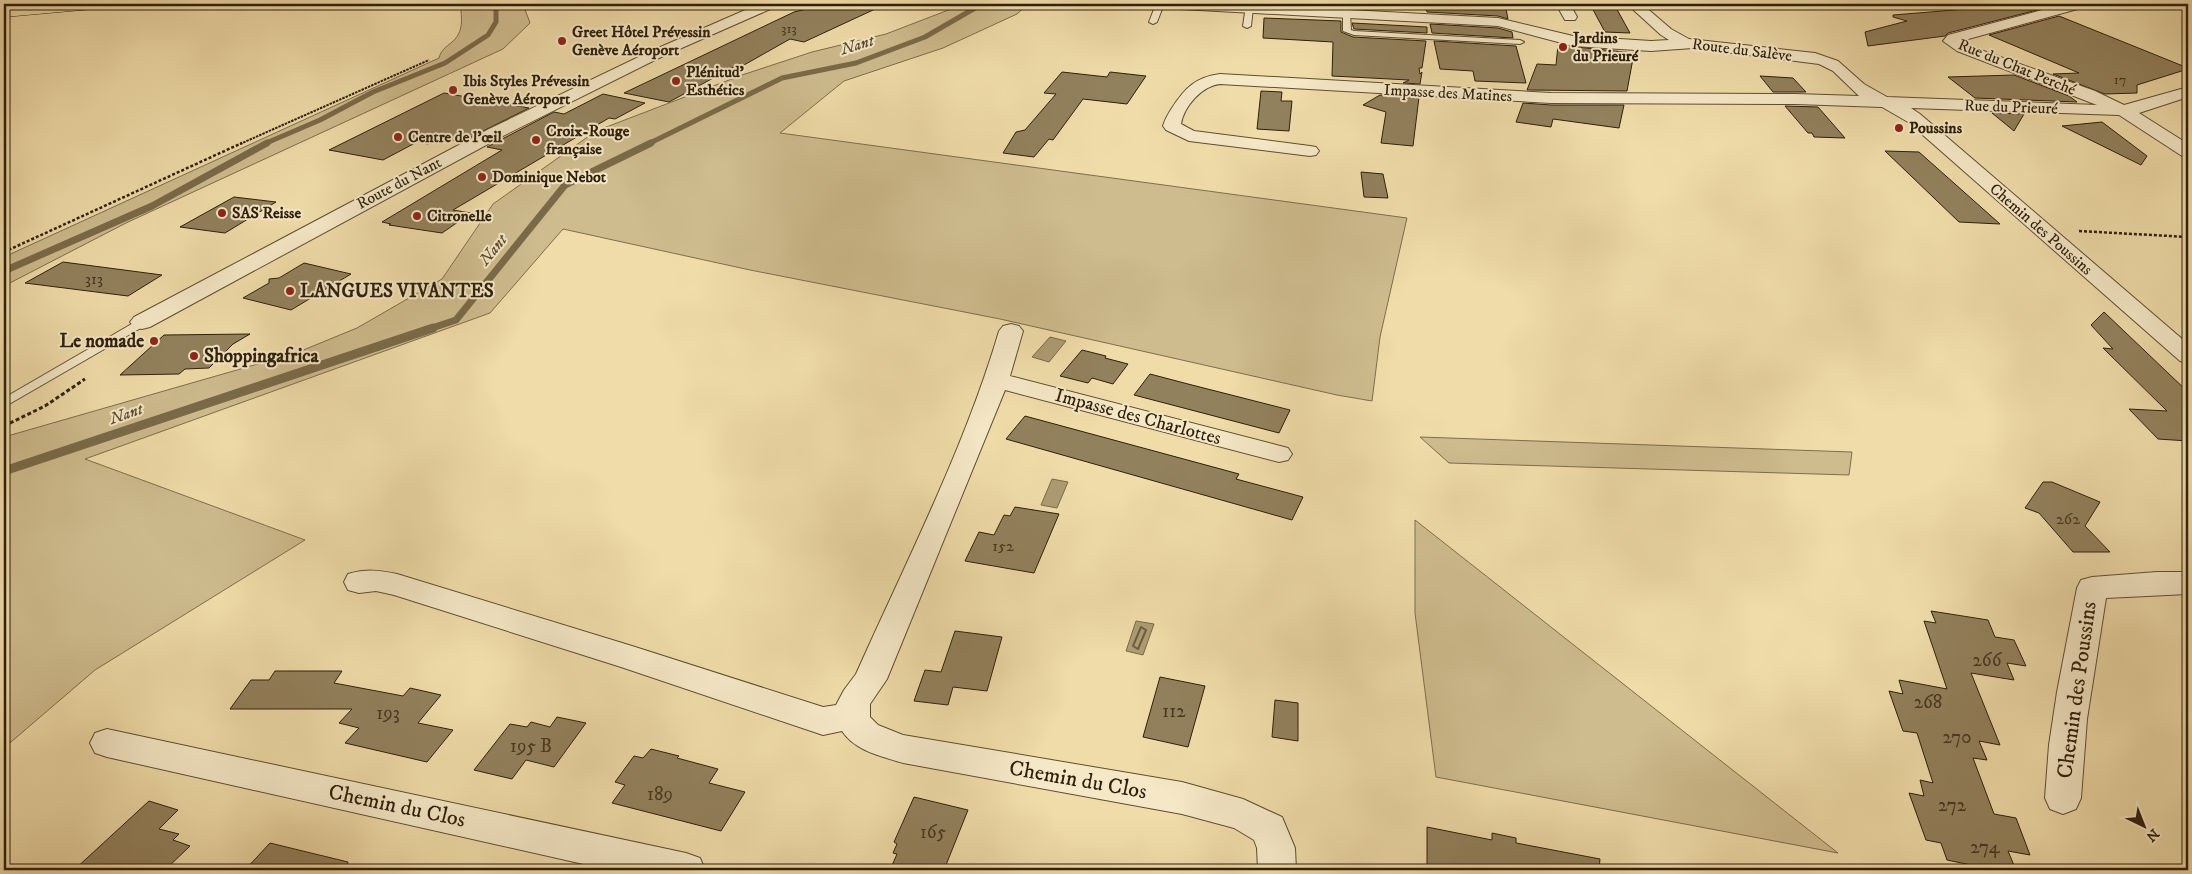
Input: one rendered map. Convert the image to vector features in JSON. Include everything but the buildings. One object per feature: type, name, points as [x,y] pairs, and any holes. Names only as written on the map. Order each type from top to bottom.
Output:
[{"type":"main road","points":[[4,13],[104,4]]},
{"type":"street","name":"Route du Nant","points":[[142,322],[510,125],[654,55],[770,4]]},
{"type":"street","name":"Route du Salève","points":[[1161,4],[1463,19],[1511,24],[1573,41],[1661,46],[1685,43],[1824,60],[1839,68],[1855,86],[1891,104]]},
{"type":"street","points":[[1461,4],[1463,19]]},
{"type":"street","points":[[1563,4],[1570,17]]},
{"type":"street","points":[[1634,4],[1666,32],[1685,43]]},
{"type":"street","name":"Rue du Chat Perché","points":[[2072,4],[1953,38],[1951,41],[1962,48],[2089,95],[2122,110]]},
{"type":"street","name":"Impasse des Matines","points":[[1310,152],[1189,136],[1172,126],[1173,120],[1198,84],[1212,79],[1551,98],[1795,99],[1891,104]]},
{"type":"street","name":"Rue du Prieuré","points":[[1891,104],[2122,110],[2139,108],[2188,92]]},
{"type":"street","name":"Chemin des Poussins","points":[[1891,104],[1914,118],[2188,356]]},
{"type":"street","points":[[2122,110],[2188,152]]},
{"type":"street","points":[[359,582],[376,580],[397,585],[632,658],[823,721],[852,716],[854,702],[870,679],[905,602],[997,380],[1011,331]]},
{"type":"street","name":"Impasse des Charlottes","points":[[997,380],[1279,454]]},
{"type":"street","name":"Chemin des Poussins","points":[[2063,798],[2064,772],[2080,655],[2092,588],[2157,583],[2188,583]]},
{"type":"street","name":"Chemin du Clos","points":[[852,716],[857,728],[874,740],[903,749],[1182,798],[1243,815],[1269,829],[1276,848],[1277,870]]},
{"type":"street","name":"Chemin du Clos","points":[[107,743],[686,870]]},
{"type":"lane","points":[[1154,22],[1161,4]]},
{"type":"lane","points":[[1247,26],[1250,8]]},
{"type":"lane","points":[[1346,13],[1347,31],[1354,33],[1520,42]]},
{"type":"lane","points":[[6,401],[142,322]]},
{"type":"path","points":[[4,252],[169,175],[430,60]]},
{"type":"path","points":[[2041,229],[2188,237]]},
{"type":"shaded area","points":[[460,4],[523,4],[530,23],[503,49],[126,223],[4,286],[4,257],[439,58],[442,51],[459,34],[462,20]]},
{"type":"shaded area","points":[[964,4],[1028,4],[1017,14],[943,48],[844,81],[780,133],[1407,218],[1380,337],[1372,401],[1337,395],[1000,319],[750,270],[563,229],[490,313],[85,459],[305,540],[95,670],[4,748],[4,437],[296,353],[357,328],[442,279],[493,204],[596,131],[742,75],[812,52],[886,34]]},
{"type":"shaded area","points":[[1420,437],[1852,452],[1849,475],[1449,463]]},
{"type":"shaded area","points":[[1415,520],[1838,853],[1436,777],[1415,613]]},
{"type":"water","points":[[1050,337],[1066,341],[1049,362],[1032,357]]},
{"type":"water","points":[[1052,479],[1068,482],[1057,508],[1041,505]]},
{"type":"water","points":[[1136,621],[1154,624],[1143,655],[1126,651]]},
{"type":"waterway","name":"Nant","points":[[264,144],[320,120],[373,92],[445,63],[488,35],[496,22],[496,4]]},
{"type":"waterway","name":"Nant","points":[[648,144],[782,78],[856,63],[925,37],[982,4]]},
{"type":"waterway","name":"Nant","points":[[4,271],[152,206],[267,143]]},
{"type":"waterway","name":"Nant","points":[[429,329],[456,320],[565,185],[651,143]]},
{"type":"waterway","name":"Nant","points":[[4,471],[433,328]]},
{"type":"place","name":"Greet Hôtel Prévessin Genève Aéroport","points":[[562,41]]},
{"type":"place","name":"Jardins du Prieuré","points":[[1563,47]]},
{"type":"place","name":"Plénitud' Esthétics","points":[[676,81]]},
{"type":"place","name":"Ibis Styles Prévessin Genève Aéroport","points":[[453,90]]},
{"type":"place","name":"Poussins","points":[[1899,128]]},
{"type":"place","name":"Centre de l'œil","points":[[398,137]]},
{"type":"place","name":"Croix-Rouge française","points":[[536,140]]},
{"type":"place","name":"Dominique Nebot","points":[[482,177]]},
{"type":"place","name":"SAS Reisse","points":[[222,213]]},
{"type":"place","name":"Citronelle","points":[[417,216]]},
{"type":"place","name":"LANGUES VIVANTES","points":[[290,291]]},
{"type":"place","name":"Le nomade","points":[[154,341]]},
{"type":"place","name":"Shoppingafrica","points":[[194,356]]}]
